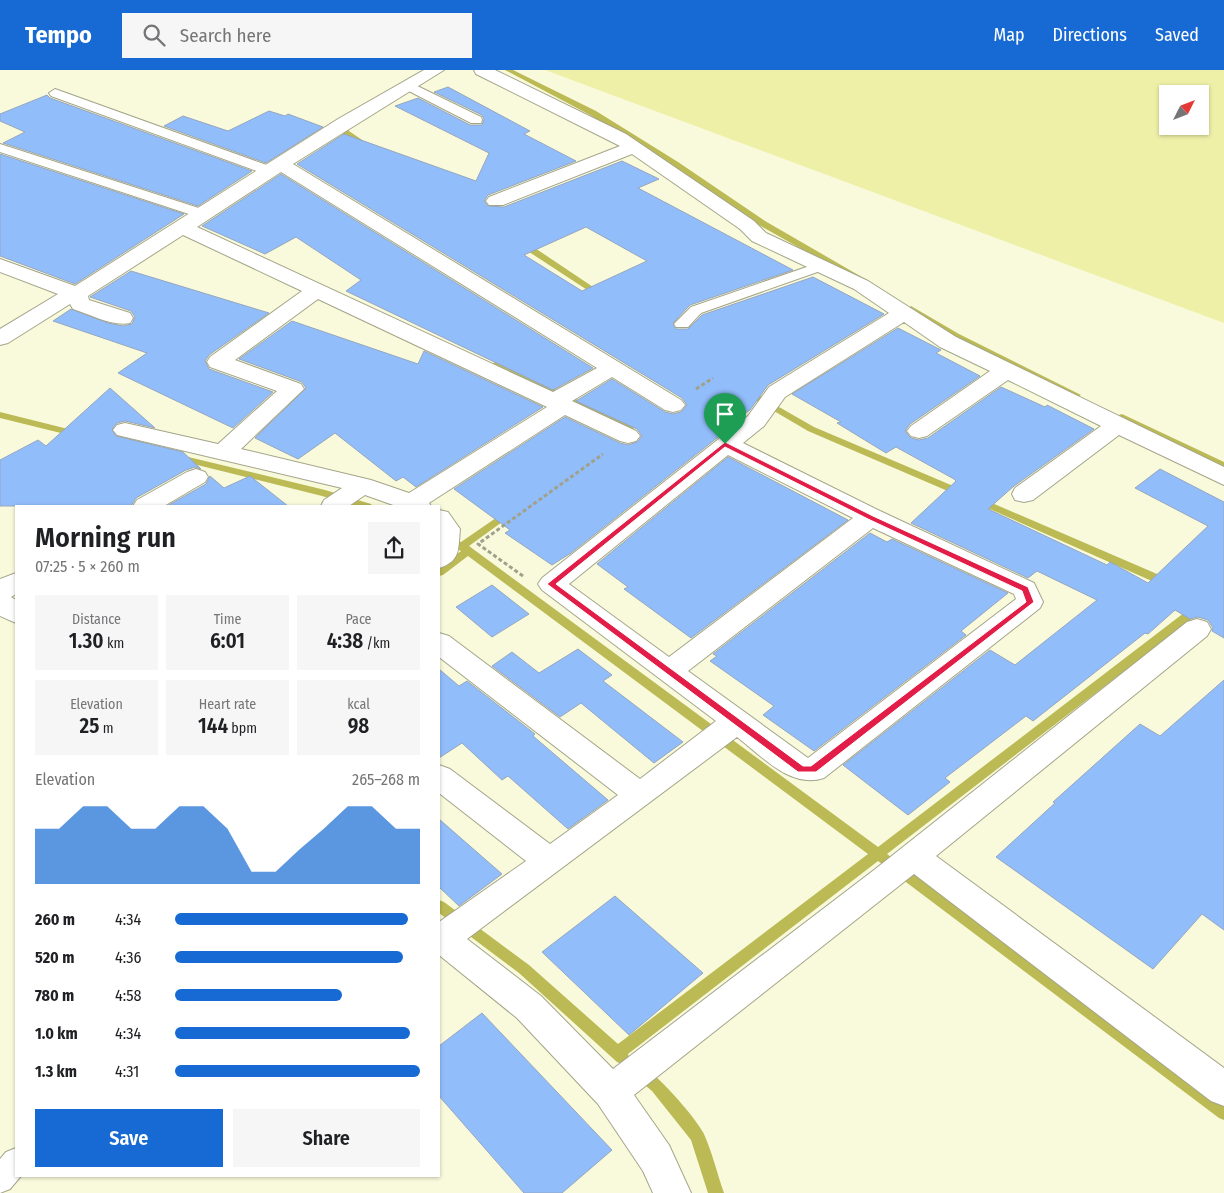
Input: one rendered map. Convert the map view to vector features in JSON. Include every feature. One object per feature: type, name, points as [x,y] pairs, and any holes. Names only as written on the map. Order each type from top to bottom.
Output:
[{"type":"street","points":[[0,338],[184,228],[344,123],[436,70]]},
{"type":"street","points":[[482,70],[633,147],[733,215],[759,237],[861,286],[948,342],[1224,477]]},
{"type":"street","points":[[496,201],[633,147]]},
{"type":"street","points":[[275,168],[669,402]]},
{"type":"street","points":[[184,228],[315,291],[561,400],[624,434]]},
{"type":"street","points":[[0,265],[76,294],[81,304],[122,318]]},
{"type":"street","points":[[224,452],[293,389],[218,362],[315,291]]},
{"type":"street","points":[[725,444],[871,517],[1025,589],[1030,602],[813,770],[802,769],[725,730],[669,671],[551,584],[725,444],[767,406],[777,392],[904,313]]},
{"type":"street","points":[[124,430],[224,452],[346,497],[416,504],[561,400],[611,369]]},
{"type":"street","points":[[919,431],[1006,371]]},
{"type":"street","points":[[1024,494],[1118,425]]},
{"type":"street","points":[[148,505],[196,477]]},
{"type":"street","points":[[669,671],[871,517]]},
{"type":"street","points":[[0,591],[15,583]]},
{"type":"street","points":[[0,602],[15,613]]},
{"type":"street","points":[[630,1078],[902,865],[1197,629]]},
{"type":"street","points":[[440,645],[640,795]]},
{"type":"street","points":[[672,1193],[656,1158],[630,1078],[529,1007],[451,930],[640,795],[725,730]]},
{"type":"street","points":[[440,778],[548,860]]},
{"type":"street","points":[[902,865],[1224,1088]]},
{"type":"lane","points":[[410,86],[476,120]]},
{"type":"lane","points":[[55,93],[275,168]]},
{"type":"lane","points":[[0,148],[203,214]]},
{"type":"lane","points":[[682,324],[696,310],[820,266]]},
{"type":"lane","points":[[0,1180],[15,1162]]},
{"type":"path","points":[[669,402],[712,378]]},
{"type":"path","points":[[551,584],[533,583],[478,544],[624,434]]},
{"type":"green space","points":[[545,70],[1224,70],[1224,323]]},
{"type":"building","points":[[448,87],[530,131],[524,134],[576,161],[488,195],[484,201],[488,206],[504,207],[622,161],[659,179],[638,188],[793,270],[690,305],[673,323],[676,329],[688,329],[702,315],[813,277],[884,314],[768,385],[750,410],[722,428],[727,430],[571,553],[552,565],[505,533],[510,530],[454,489],[565,417],[620,443],[628,445],[637,442],[642,436],[637,429],[576,401],[612,379],[665,412],[673,414],[681,412],[687,405],[682,398],[297,164],[344,134],[476,181],[489,153],[395,106],[418,98],[470,125],[482,125],[484,119],[482,115],[434,92]],"holes":[[[586,227],[647,261],[582,291],[524,255]]]},
{"type":"building","points":[[47,95],[50,98],[252,171],[198,206],[3,143],[25,132],[0,121],[0,114]]},
{"type":"building","points":[[269,111],[285,116],[288,114],[323,127],[266,163],[164,126],[183,116],[228,131]]},
{"type":"building","points":[[0,154],[184,214],[75,284],[0,256]]},
{"type":"building","points":[[281,174],[593,368],[553,390],[346,291],[361,280],[296,237],[265,254],[202,226]]},
{"type":"building","points":[[131,271],[269,313],[209,355],[205,361],[209,369],[273,392],[233,428],[118,373],[147,353],[53,321],[71,309],[108,323],[123,326],[132,324],[135,317],[131,311],[90,297]]},
{"type":"building","points":[[292,321],[418,364],[424,351],[543,407],[416,487],[403,477],[396,481],[335,433],[298,459],[255,438],[306,388],[302,382],[239,359]]},
{"type":"building","points":[[898,328],[941,350],[936,353],[980,376],[910,424],[905,431],[911,438],[919,440],[928,438],[1001,387],[1045,407],[1047,405],[1094,429],[1014,486],[988,509],[1107,565],[1110,562],[1148,583],[1208,526],[1135,488],[1160,469],[1224,502],[1224,638],[1212,631],[1213,628],[1208,620],[1198,617],[1190,619],[1175,610],[1148,634],[1145,633],[1033,721],[1026,716],[945,778],[950,782],[908,815],[843,765],[990,650],[1015,665],[1097,600],[1037,571],[1028,578],[911,523],[956,481],[896,447],[886,453],[837,423],[841,422],[792,394]]},
{"type":"building","points":[[110,388],[155,428],[125,421],[117,423],[112,429],[116,436],[183,452],[201,469],[195,467],[186,470],[136,498],[132,505],[0,506],[0,460],[38,440],[46,446]]},
{"type":"building","points":[[728,457],[848,520],[691,638],[624,589],[628,587],[597,564]]},
{"type":"building","points":[[210,476],[224,488],[250,476],[287,505],[169,505],[206,484]]},
{"type":"building","points":[[870,533],[887,542],[892,539],[1008,593],[961,631],[966,635],[814,751],[763,715],[774,706],[710,661],[717,656],[713,654]]},
{"type":"building","points":[[492,585],[529,614],[492,637],[456,607]]},
{"type":"building","points":[[578,649],[612,675],[603,681],[683,742],[654,763],[581,703],[560,717],[492,666],[512,652],[539,673]]},
{"type":"building","points":[[440,670],[459,686],[467,681],[535,734],[533,736],[608,800],[568,829],[508,776],[502,780],[462,743],[440,757]]},
{"type":"building","points":[[1224,680],[1224,930],[1202,914],[1153,969],[996,857],[1055,803],[1053,802],[1140,724],[1160,736]]},
{"type":"building","points":[[440,820],[502,874],[459,906],[440,888]]},
{"type":"building","points":[[615,896],[703,973],[629,1035],[542,952]]},
{"type":"building","points":[[482,1013],[612,1150],[562,1193],[524,1193],[440,1097],[440,1045]]},
{"type":"waterway","points":[[508,70],[593,113],[675,164],[762,223],[863,280]]},
{"type":"waterway","points":[[346,130],[344,131],[367,146]]},
{"type":"waterway","points":[[520,242],[601,295]]},
{"type":"waterway","points":[[911,309],[956,336],[1076,395]]},
{"type":"waterway","points":[[495,365],[630,427]]},
{"type":"waterway","points":[[746,391],[811,429],[961,493]]},
{"type":"waterway","points":[[0,415],[77,434]]},
{"type":"waterway","points":[[1122,417],[1224,466]]},
{"type":"waterway","points":[[180,458],[325,493],[364,505]]},
{"type":"waterway","points":[[978,500],[1167,583]]},
{"type":"waterway","points":[[462,546],[509,512]]},
{"type":"waterway","points":[[440,536],[462,546]]},
{"type":"waterway","points":[[462,546],[878,854]]},
{"type":"waterway","points":[[440,571],[468,551]]},
{"type":"waterway","points":[[878,854],[1197,609]]},
{"type":"waterway","points":[[618,1053],[878,854]]},
{"type":"waterway","points":[[878,854],[1224,1113]]},
{"type":"waterway","points":[[440,907],[524,969],[622,1057]]},
{"type":"waterway","points":[[640,1072],[657,1086],[697,1136],[716,1193]]},
{"type":"route","points":[[725,444],[871,517],[1025,589],[1030,602],[813,770],[802,769],[551,584],[725,444]]}]
